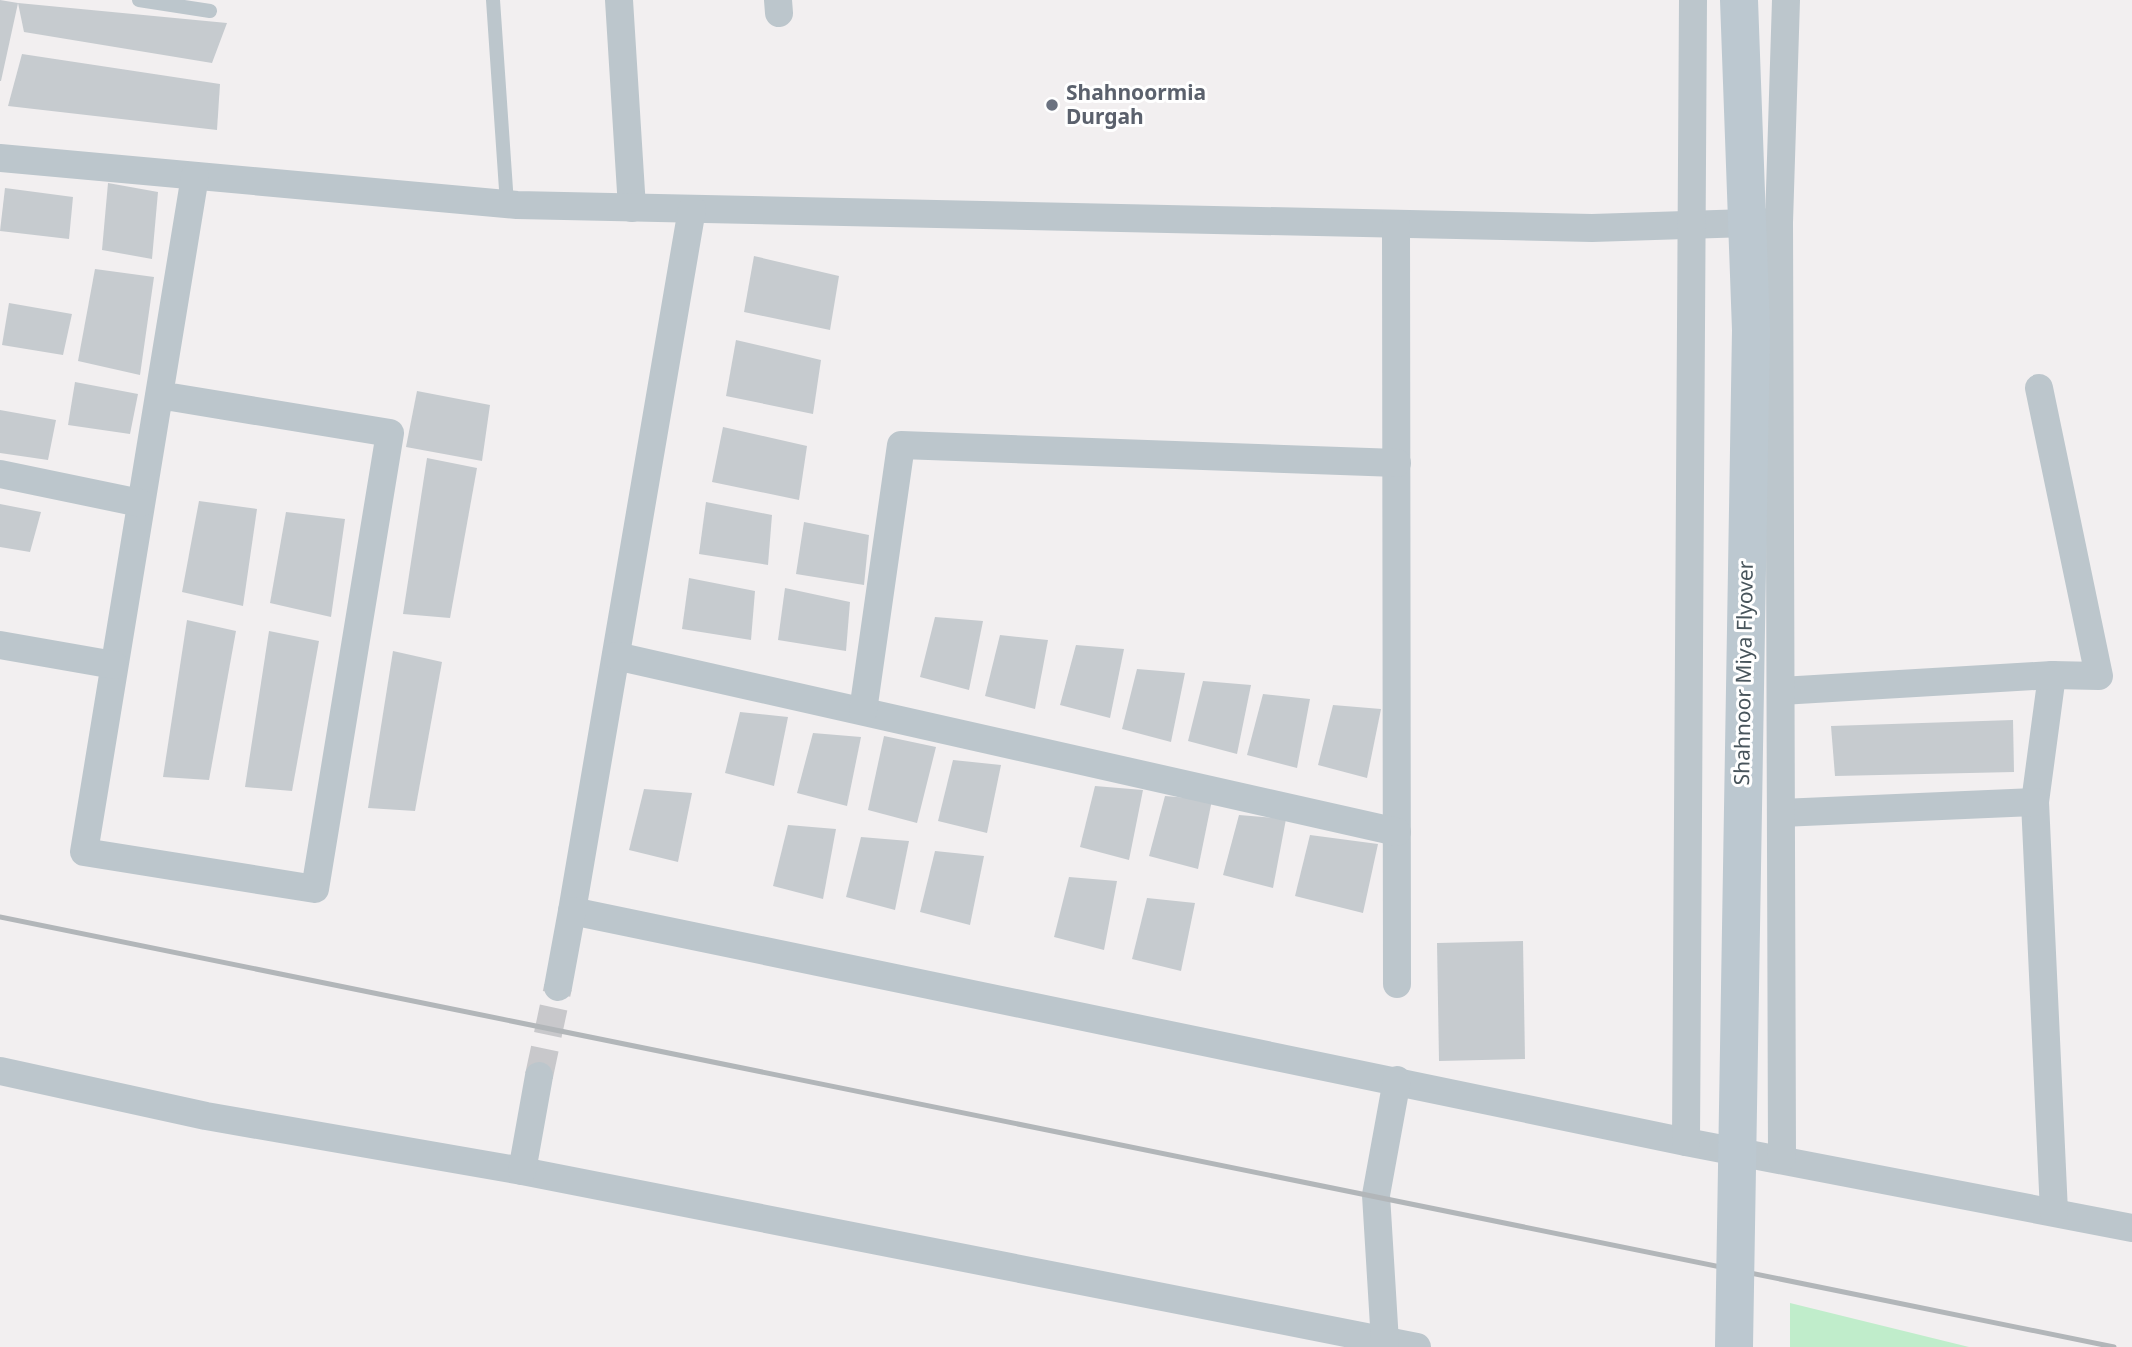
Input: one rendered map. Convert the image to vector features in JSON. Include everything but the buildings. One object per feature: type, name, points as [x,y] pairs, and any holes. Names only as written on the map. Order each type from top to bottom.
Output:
[{"type":"main road","name":"Shahnoor Miya Flyover","points":[[1734,1347],[1751,330],[1739,0]]},
{"type":"street","points":[[619,0],[632,208]]},
{"type":"street","points":[[1686,1142],[1693,0]]},
{"type":"street","points":[[1782,1158],[1779,222],[1786,0]]},
{"type":"street","points":[[0,158],[507,204],[1592,228],[1779,222]]},
{"type":"street","points":[[159,396],[390,433],[315,889],[84,852],[195,176]]},
{"type":"street","points":[[558,987],[692,209]]},
{"type":"street","points":[[1396,224],[1397,984]]},
{"type":"street","points":[[1781,691],[2052,675],[2099,676],[2039,388]]},
{"type":"street","points":[[863,711],[901,445],[1397,463]]},
{"type":"street","points":[[0,474],[140,503]]},
{"type":"street","points":[[0,645],[114,665]]},
{"type":"street","points":[[615,656],[1397,832]]},
{"type":"street","points":[[2052,675],[2035,802],[2054,1212]]},
{"type":"street","points":[[1782,813],[2035,802]]},
{"type":"street","points":[[572,911],[1686,1142],[1782,1158],[2132,1228]]},
{"type":"street","points":[[0,1071],[206,1116],[522,1171],[1417,1347]]},
{"type":"street","points":[[522,1171],[539,1076]]},
{"type":"street","points":[[1385,1342],[1376,1195],[1397,1080]]},
{"type":"lane","points":[[139,0],[210,11]]},
{"type":"lane","points":[[493,0],[507,204]]},
{"type":"green space","points":[[1790,1303],[1969,1347],[1790,1347]]},
{"type":"tunnel","points":[[539,1076],[558,987]]},
{"type":"railway","points":[[0,917],[2114,1347]]},
{"type":"place","name":"Shahnoormia Durgah","points":[[1052,105]]}]
